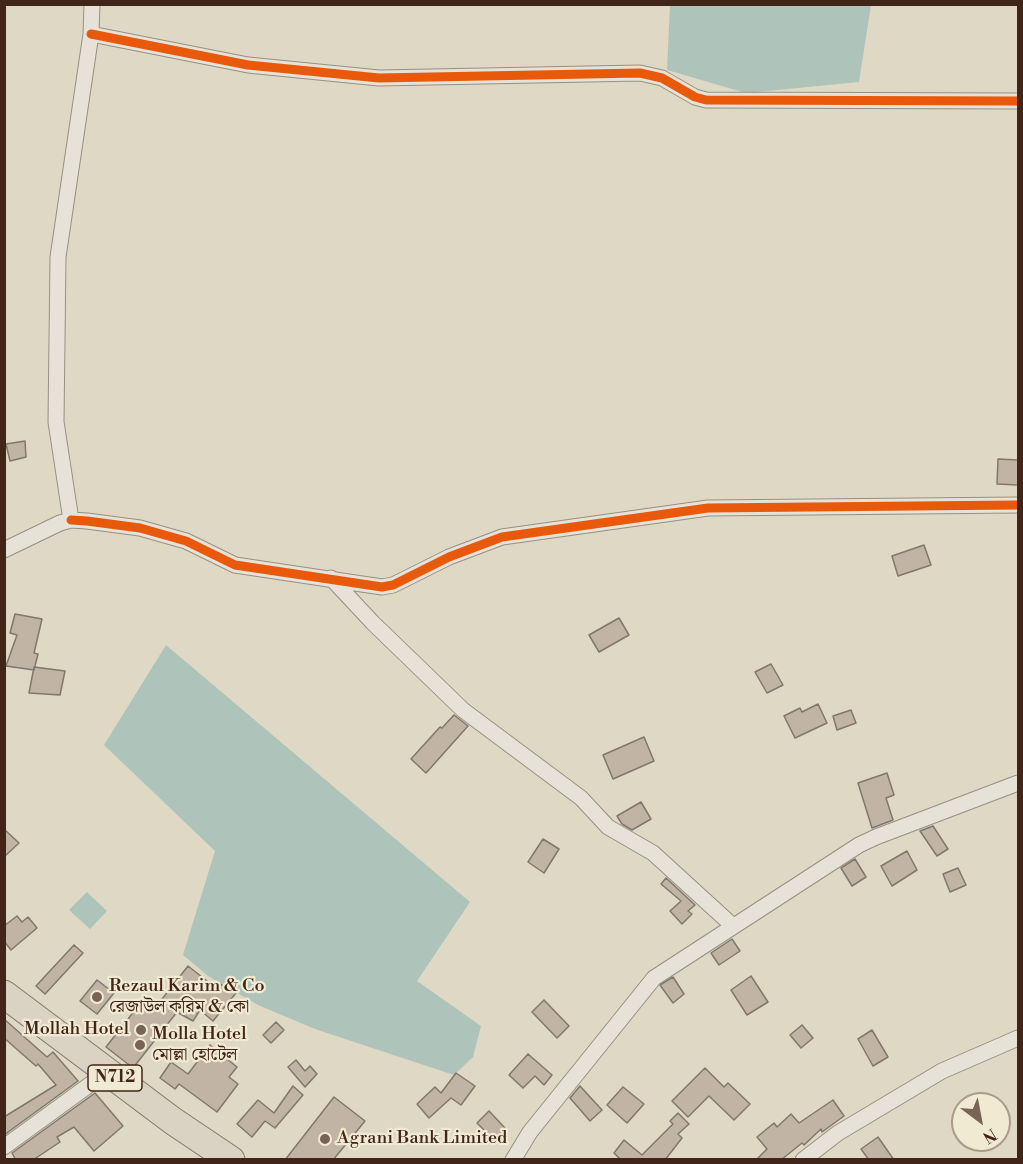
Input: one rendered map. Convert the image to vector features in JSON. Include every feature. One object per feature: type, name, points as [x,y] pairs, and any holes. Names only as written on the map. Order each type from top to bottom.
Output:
[{"type":"highway","name":"N712","points":[[4,994],[173,1121],[230,1159]]},
{"type":"street","points":[[71,520],[56,422],[58,257],[91,34],[92,4]]},
{"type":"street","points":[[91,34],[248,65],[379,78],[640,73],[662,78],[694,97],[706,100],[1018,102]]},
{"type":"street","points":[[4,550],[60,523],[71,520],[87,521],[140,528],[186,542],[235,565],[382,587],[393,585],[449,556],[502,537],[708,508],[1018,505]]},
{"type":"street","points":[[331,578],[373,623],[463,710],[581,798],[608,827],[653,853],[733,926]]},
{"type":"street","points":[[513,1160],[530,1132],[650,982],[859,845],[1018,783]]},
{"type":"street","points":[[803,1160],[838,1133],[942,1071],[1018,1038]]},
{"type":"street","points":[[4,1147],[107,1072]]},
{"type":"shaded area","points":[[670,5],[871,5],[859,82],[746,93],[667,70]]},
{"type":"shaded area","points":[[166,645],[470,902],[417,981],[481,1026],[473,1057],[454,1075],[315,1029],[258,1005],[208,976],[183,955],[215,851],[104,745]]},
{"type":"shaded area","points":[[87,892],[107,911],[90,929],[69,910]]},
{"type":"building","points":[[25,441],[26,457],[10,461],[6,444]]},
{"type":"building","points":[[998,459],[1018,460],[1018,485],[997,484]]},
{"type":"building","points":[[924,545],[931,565],[898,576],[892,556]]},
{"type":"building","points":[[15,614],[42,619],[34,653],[38,654],[34,670],[6,666],[17,635],[10,633]]},
{"type":"building","points":[[619,618],[629,635],[599,652],[589,635]]},
{"type":"building","points":[[771,664],[783,685],[767,693],[755,672]]},
{"type":"building","points":[[34,667],[65,671],[60,695],[29,693]]},
{"type":"building","points":[[818,704],[827,723],[795,738],[784,716],[800,708],[802,712]]},
{"type":"building","points":[[851,710],[856,723],[837,730],[833,716]]},
{"type":"building","points":[[454,715],[468,726],[426,773],[411,759]]},
{"type":"building","points":[[644,737],[654,761],[613,779],[603,755]]},
{"type":"building","points":[[887,773],[894,795],[886,798],[893,820],[872,828],[858,783]]},
{"type":"building","points":[[641,802],[651,819],[632,830],[622,824],[617,816]]},
{"type":"building","points":[[933,826],[948,849],[937,856],[920,831]]},
{"type":"building","points":[[4,829],[19,843],[4,857]]},
{"type":"building","points":[[543,839],[559,849],[544,873],[528,862]]},
{"type":"building","points":[[907,851],[917,870],[892,886],[881,866]]},
{"type":"building","points":[[855,859],[866,877],[852,886],[841,868]]},
{"type":"building","points":[[958,868],[966,885],[950,892],[943,874]]},
{"type":"building","points":[[666,878],[695,905],[688,911],[692,914],[682,924],[670,911],[681,901],[661,884]]},
{"type":"building","points":[[17,916],[22,922],[28,917],[37,928],[11,950],[4,941],[4,926]]},
{"type":"building","points":[[732,939],[740,951],[719,965],[711,953]]},
{"type":"building","points":[[74,945],[83,953],[45,994],[36,986]]},
{"type":"building","name":"Mollah Hotel","points":[[188,966],[216,988],[220,984],[236,993],[213,1021],[200,1010],[193,1021],[177,1012],[133,1068],[106,1047],[139,1005],[151,1013]]},
{"type":"building","points":[[751,976],[768,1002],[747,1015],[731,990]]},
{"type":"building","points":[[673,977],[684,994],[673,1003],[660,985]]},
{"type":"building","name":"Rezaul Karim & Co রেজাউল করিম & কো","points":[[97,980],[114,993],[97,1014],[80,1001]]},
{"type":"building","points":[[544,1000],[569,1026],[557,1038],[532,1012]]},
{"type":"building","points":[[4,1019],[47,1057],[53,1052],[78,1081],[4,1135],[4,1117],[56,1085],[38,1064],[36,1066],[4,1038]]},
{"type":"building","points":[[276,1022],[284,1030],[271,1043],[263,1035]]},
{"type":"building","points":[[802,1025],[813,1038],[801,1048],[790,1035]]},
{"type":"building","points":[[872,1030],[888,1057],[873,1066],[858,1039]]},
{"type":"building","points":[[210,1045],[237,1067],[229,1077],[238,1084],[217,1112],[179,1084],[175,1089],[160,1078],[171,1062],[188,1074]]},
{"type":"building","points":[[528,1054],[552,1075],[544,1085],[535,1076],[523,1088],[509,1075]]},
{"type":"building","points":[[296,1060],[305,1071],[310,1066],[317,1074],[305,1087],[288,1067]]},
{"type":"building","points":[[705,1068],[724,1087],[728,1083],[750,1104],[734,1120],[709,1096],[688,1117],[672,1101]]},
{"type":"building","points":[[456,1073],[475,1086],[461,1105],[451,1098],[429,1118],[417,1104],[435,1087],[441,1093]]},
{"type":"building","points":[[293,1086],[303,1095],[275,1128],[265,1121],[252,1137],[237,1124],[258,1100],[274,1113]]},
{"type":"building","points":[[580,1086],[602,1110],[590,1121],[570,1098]]},
{"type":"building","points":[[623,1087],[644,1104],[627,1123],[607,1105]]},
{"type":"building","points":[[95,1093],[123,1126],[94,1151],[74,1127],[57,1137],[60,1142],[33,1160],[16,1160],[12,1153]]},
{"type":"building","name":"Agrani Bank Limited","points":[[334,1097],[365,1121],[333,1160],[285,1160]]},
{"type":"building","points":[[833,1100],[844,1116],[822,1132],[821,1129],[804,1145],[802,1143],[781,1160],[756,1160],[767,1149],[757,1137],[774,1123],[777,1127],[791,1114],[799,1123]]},
{"type":"building","points":[[489,1111],[505,1128],[494,1140],[477,1123]]},
{"type":"building","points":[[678,1113],[689,1124],[678,1134],[682,1138],[665,1160],[621,1160],[614,1153],[624,1140],[642,1155],[673,1124],[670,1121]]},
{"type":"building","points":[[878,1137],[894,1160],[869,1160],[861,1149]]},
{"type":"cycle path","points":[[91,34],[248,65],[379,78],[640,73],[662,78],[695,97],[706,100],[1018,101]]},
{"type":"cycle path","points":[[71,520],[140,528],[186,541],[235,565],[382,587],[393,585],[449,557],[502,537],[708,508],[1018,505]]},
{"type":"place","name":"Rezaul Karim & Co রেজাউল করিম & কো","points":[[97,997]]},
{"type":"place","name":"Mollah Hotel","points":[[141,1030]]},
{"type":"place","name":"Molla Hotel মোল্লা হোটেল","points":[[140,1045]]},
{"type":"place","name":"Agrani Bank Limited","points":[[325,1139]]}]
